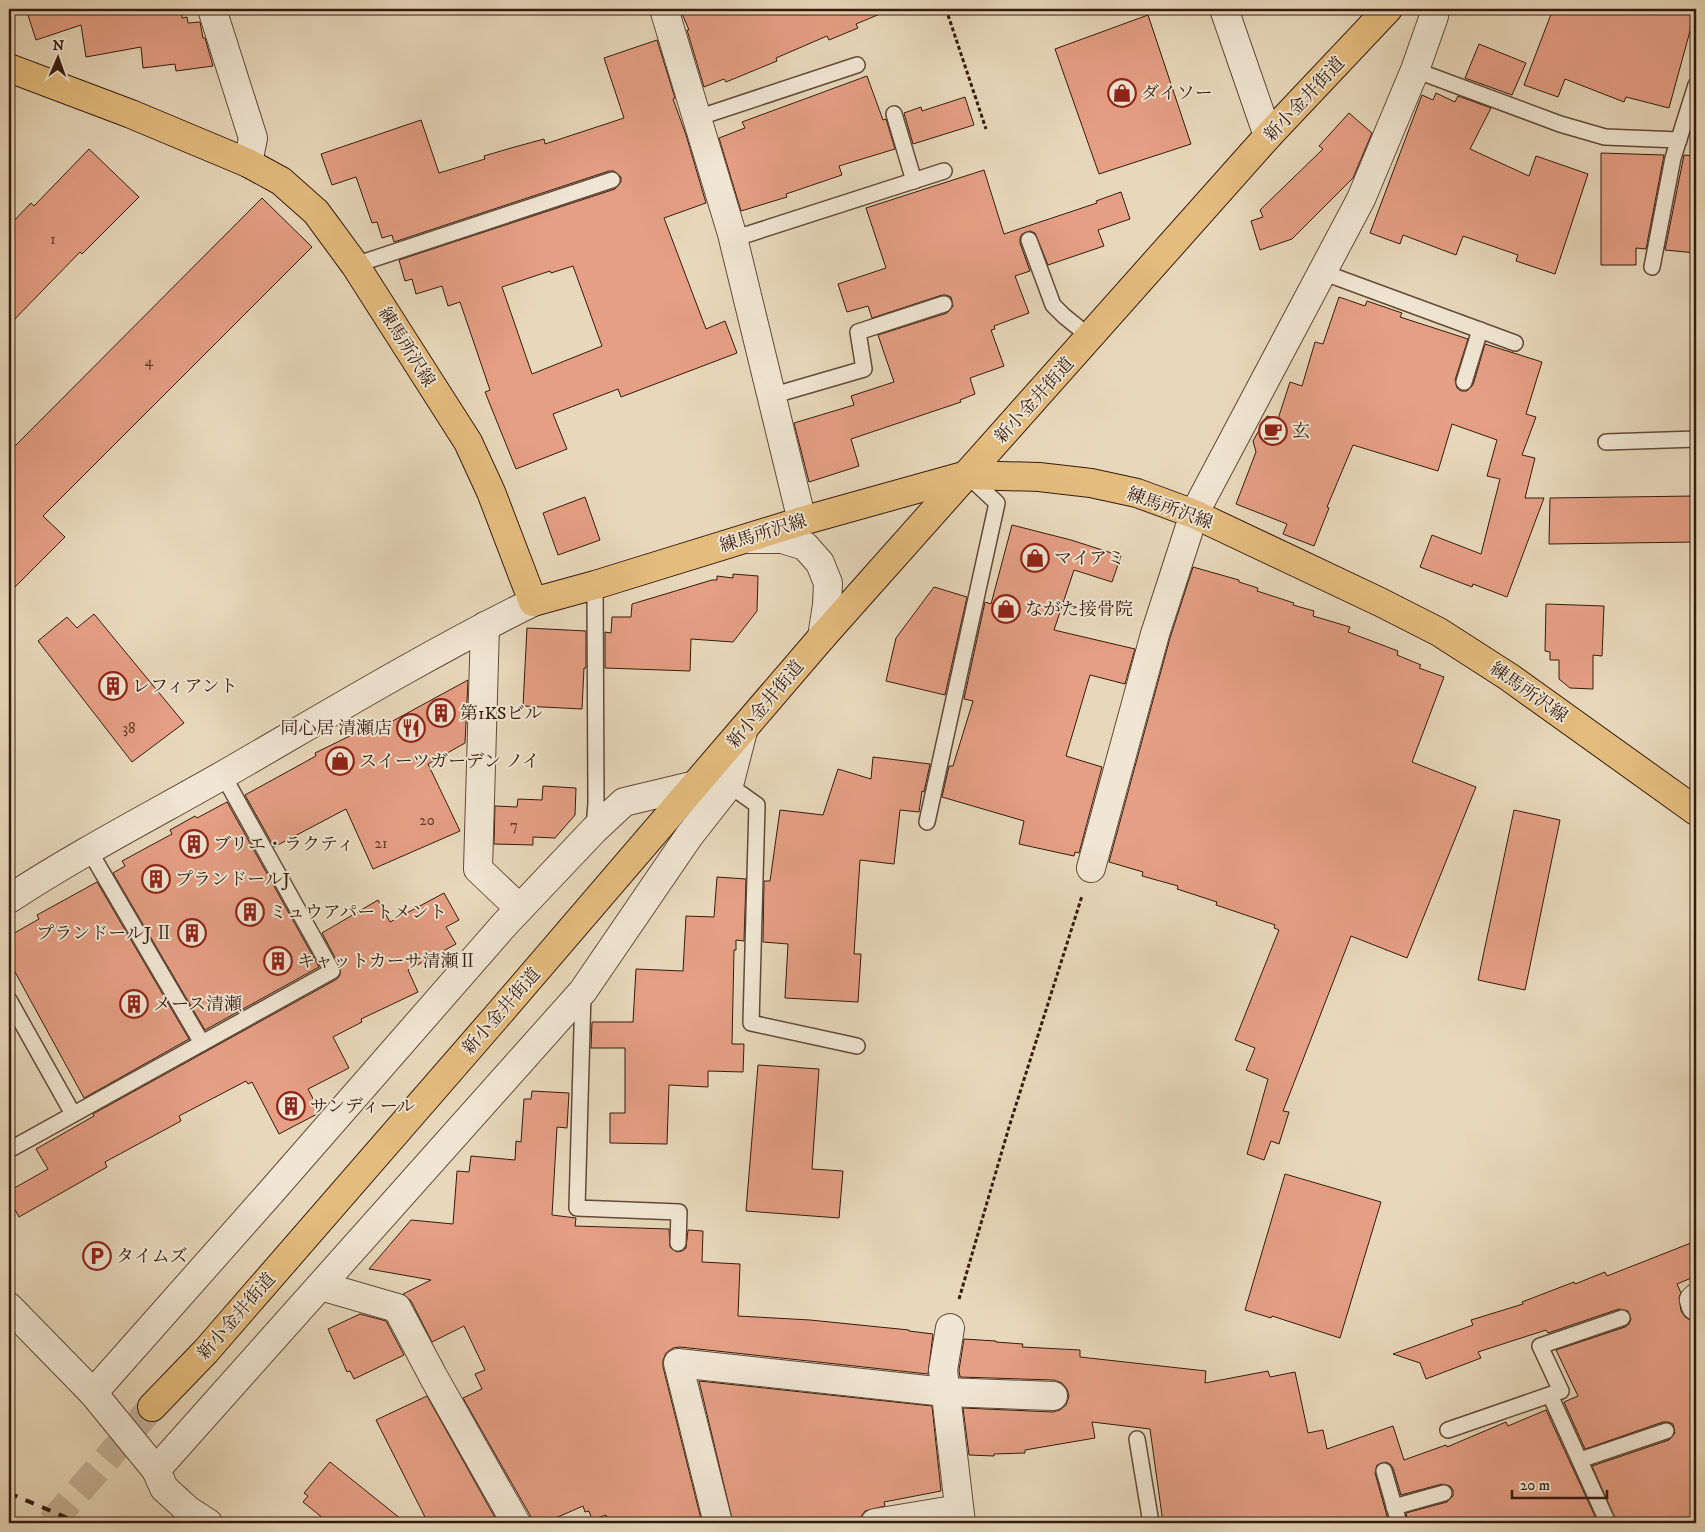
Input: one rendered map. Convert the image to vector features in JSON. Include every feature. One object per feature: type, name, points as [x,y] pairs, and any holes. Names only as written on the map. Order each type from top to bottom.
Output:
[{"type":"main road","name":"新小金井街道","points":[[152,1407],[212,1344],[743,731],[822,637],[1268,136],[1388,9]]},
{"type":"main road","name":"練馬所沢線","points":[[9,68],[131,114],[248,163],[282,182],[316,212],[355,265],[468,442],[491,492],[533,602],[595,585],[802,521],[967,475],[1039,477],[1091,482],[1137,493],[1194,514],[1439,632],[1508,677],[1696,810]]},
{"type":"street","points":[[212,9],[253,138],[248,163]]},
{"type":"street","points":[[664,9],[733,239],[802,521]]},
{"type":"street","points":[[1224,9],[1268,136]]},
{"type":"street","points":[[1091,868],[1155,634],[1194,514],[1361,199],[1415,70],[1434,16],[1432,9]]},
{"type":"street","points":[[741,539],[782,539],[805,546],[820,562],[828,583],[822,637]]},
{"type":"street","points":[[10,895],[485,626],[533,602]]},
{"type":"street","points":[[485,626],[478,870],[519,908]]},
{"type":"street","points":[[156,1470],[583,991],[688,836],[729,785],[743,731]]},
{"type":"street","points":[[93,1392],[519,908],[594,830],[624,802],[695,785]]},
{"type":"street","points":[[322,1286],[397,1308],[516,1523]]},
{"type":"street","points":[[1696,1298],[1694,1300],[1696,1306]]},
{"type":"street","points":[[9,1306],[93,1392],[156,1470],[164,1488],[188,1510],[208,1523]]},
{"type":"street","points":[[874,1523],[960,1516],[945,1392],[944,1370],[950,1328]]},
{"type":"street","points":[[718,1523],[678,1363],[945,1392],[1053,1396]]},
{"type":"lane","points":[[697,118],[857,65]]},
{"type":"lane","points":[[1415,70],[1560,124],[1606,137],[1679,140]]},
{"type":"lane","points":[[1652,268],[1673,158],[1693,103],[1696,85]]},
{"type":"lane","points":[[894,114],[914,181]]},
{"type":"lane","points":[[733,239],[944,171]]},
{"type":"lane","points":[[355,265],[612,180]]},
{"type":"lane","points":[[1029,240],[1053,305],[1090,337]]},
{"type":"lane","points":[[1322,272],[1515,343]]},
{"type":"lane","points":[[771,396],[864,369],[858,332],[944,304]]},
{"type":"lane","points":[[1464,382],[1480,330]]},
{"type":"lane","points":[[1606,442],[1696,439]]},
{"type":"lane","points":[[927,822],[997,502],[967,475]]},
{"type":"lane","points":[[594,830],[596,803],[595,585]]},
{"type":"lane","points":[[9,1150],[332,971],[223,775]]},
{"type":"lane","points":[[729,785],[757,805],[751,1022],[857,1046]]},
{"type":"lane","points":[[89,850],[202,1043]]},
{"type":"lane","points":[[583,991],[577,1208],[679,1212],[678,1244]]},
{"type":"lane","points":[[9,1000],[73,1114]]},
{"type":"lane","points":[[1448,1430],[1561,1391],[1540,1346],[1622,1318]]},
{"type":"lane","points":[[1550,1395],[1608,1523]]},
{"type":"lane","points":[[1580,1460],[1666,1431]]},
{"type":"lane","points":[[1138,1438],[1151,1523]]},
{"type":"lane","points":[[1384,1472],[1399,1523]]},
{"type":"lane","points":[[1394,1507],[1444,1493]]},
{"type":"path","points":[[946,9],[986,129]]},
{"type":"path","points":[[950,1328],[1009,1127],[1091,868]]},
{"type":"building","points":[[26,9],[181,9],[182,18],[187,17],[188,23],[200,22],[203,38],[205,38],[213,66],[176,71],[175,64],[143,68],[141,47],[86,57],[81,25],[36,40]]},
{"type":"building","points":[[680,9],[892,9],[856,24],[858,28],[829,40],[827,36],[776,58],[777,61],[726,82],[724,79],[704,87],[687,30],[689,30]]},
{"type":"building","points":[[1553,9],[1696,9],[1669,108],[1626,97],[1624,102],[1565,79],[1558,97],[1524,85]]},
{"type":"building","name":"ダイソー","points":[[1148,15],[1191,144],[1099,174],[1055,49]]},
{"type":"building","points":[[657,40],[675,98],[673,99],[686,135],[706,203],[664,218],[706,329],[725,321],[737,353],[621,397],[618,389],[553,414],[567,449],[516,469],[485,392],[490,390],[460,302],[448,306],[442,286],[416,294],[412,279],[405,281],[399,260],[615,189],[621,182],[621,177],[614,171],[609,171],[394,242],[392,235],[382,238],[377,222],[372,223],[356,177],[332,185],[321,154],[421,120],[439,173],[485,159],[484,156],[544,139],[545,144],[624,118],[604,58]],"holes":[[[573,266],[602,346],[532,374],[502,287],[550,271],[551,273]]]},
{"type":"building","points":[[1479,44],[1526,63],[1512,95],[1465,78]]},
{"type":"building","points":[[867,76],[883,120],[886,119],[895,149],[839,166],[842,175],[786,194],[787,197],[741,211],[719,138],[745,128],[742,122]]},
{"type":"building","points":[[1436,93],[1455,102],[1458,96],[1491,108],[1470,149],[1529,176],[1536,156],[1588,174],[1555,274],[1516,261],[1518,255],[1463,236],[1456,255],[1403,235],[1400,244],[1370,233],[1422,95],[1433,100]]},
{"type":"building","points":[[965,97],[974,125],[913,144],[904,113],[921,107],[922,111]]},
{"type":"building","points":[[1349,113],[1372,133],[1353,178],[1292,239],[1260,250],[1251,221],[1263,217],[1260,210],[1323,149],[1319,146]]},
{"type":"building","points":[[89,149],[139,197],[82,254],[80,252],[9,325],[9,226],[31,203],[34,206]]},
{"type":"building","points":[[1601,153],[1664,155],[1646,249],[1636,248],[1636,265],[1601,265]]},
{"type":"building","points":[[1684,155],[1696,156],[1696,253],[1665,250]]},
{"type":"building","points":[[984,170],[1004,234],[1097,203],[1096,201],[1121,192],[1130,219],[1098,230],[1104,246],[1048,265],[1035,233],[1030,231],[1022,234],[1020,243],[1030,271],[1015,276],[1029,313],[994,326],[995,329],[991,330],[1004,366],[970,378],[975,394],[960,400],[961,402],[851,439],[859,466],[809,482],[794,423],[854,405],[851,396],[894,382],[878,335],[947,313],[953,306],[951,297],[942,295],[872,318],[868,306],[847,312],[838,284],[886,268],[866,208]]},
{"type":"building","points":[[262,198],[312,247],[43,516],[65,537],[9,593],[9,452]]},
{"type":"building","points":[[1339,297],[1365,306],[1367,301],[1402,313],[1400,317],[1468,339],[1455,380],[1457,388],[1461,391],[1467,391],[1473,385],[1485,344],[1542,362],[1526,414],[1536,417],[1522,455],[1535,458],[1525,498],[1544,498],[1507,597],[1473,584],[1472,587],[1420,567],[1432,535],[1481,554],[1500,479],[1487,476],[1497,440],[1452,424],[1438,471],[1353,445],[1327,507],[1329,508],[1314,546],[1283,534],[1287,524],[1236,504],[1256,452],[1253,441],[1267,416],[1278,419],[1290,382],[1302,386],[1315,342],[1323,344]]},
{"type":"building","points":[[1695,496],[1696,542],[1549,544],[1550,498]]},
{"type":"building","points":[[585,497],[600,540],[558,555],[543,513]]},
{"type":"building","points":[[1012,525],[1071,540],[1121,556],[1112,582],[1074,570],[1054,630],[1135,649],[1125,684],[1090,675],[1066,756],[1102,767],[1079,853],[1075,852],[1074,856],[1019,844],[1024,821],[942,797],[949,766],[953,766],[973,701],[964,699],[985,602],[991,604]]},
{"type":"building","points":[[1193,567],[1239,580],[1239,582],[1258,588],[1257,591],[1314,611],[1313,616],[1350,627],[1348,632],[1398,651],[1397,655],[1421,665],[1419,668],[1444,677],[1412,762],[1476,787],[1407,958],[1351,936],[1283,1111],[1289,1112],[1279,1144],[1271,1141],[1264,1160],[1247,1154],[1268,1079],[1246,1070],[1255,1048],[1235,1040],[1279,930],[1274,928],[1275,925],[1216,905],[1217,902],[1177,889],[1178,886],[1142,876],[1143,872],[1109,862],[1170,638]]},
{"type":"building","points":[[733,574],[758,576],[757,611],[733,642],[691,639],[690,671],[605,668],[605,632],[611,633],[612,617],[631,617],[632,604],[717,580],[717,576],[733,578]]},
{"type":"building","points":[[934,587],[967,597],[945,695],[886,681],[896,638]]},
{"type":"building","points":[[1546,604],[1604,606],[1602,656],[1593,655],[1593,689],[1570,688],[1559,679],[1559,660],[1550,660],[1550,652],[1545,651]]},
{"type":"building","name":"レフィアント","points":[[94,614],[184,723],[132,762],[38,641],[67,617],[77,628]]},
{"type":"building","points":[[527,628],[586,631],[586,668],[584,668],[582,709],[523,706]]},
{"type":"building","points":[[468,680],[465,743],[428,764],[460,831],[373,869],[346,809],[274,847],[245,795],[316,756],[315,753],[364,729],[367,735]]},
{"type":"building","points":[[873,757],[930,764],[924,792],[922,791],[919,812],[900,810],[894,864],[860,860],[854,954],[861,954],[858,1002],[785,998],[788,944],[763,942],[764,881],[770,881],[780,810],[823,815],[838,769],[871,779]]},
{"type":"building","points":[[543,786],[576,788],[575,815],[555,838],[533,837],[533,845],[494,844],[495,806],[517,807],[518,799],[542,800]]},
{"type":"building","points":[[227,802],[319,967],[205,1030],[113,873],[125,866],[122,861],[172,834],[170,830],[195,816],[197,818]]},
{"type":"building","points":[[1514,810],[1560,820],[1525,990],[1478,980]]},
{"type":"building","points":[[717,877],[746,879],[744,941],[736,940],[736,950],[734,950],[732,1044],[744,1044],[743,1072],[708,1071],[708,1087],[669,1085],[667,1144],[610,1143],[610,1113],[625,1113],[625,1048],[591,1048],[592,1022],[633,1022],[636,969],[683,971],[686,916],[714,917]]},
{"type":"building","points":[[97,882],[189,1039],[84,1098],[9,961],[9,936],[39,919],[37,915]]},
{"type":"building","points":[[444,893],[459,920],[446,927],[456,944],[408,970],[418,992],[361,1019],[362,1022],[333,1037],[349,1068],[308,1089],[319,1113],[279,1134],[252,1082],[248,1084],[246,1081],[179,1116],[181,1121],[105,1162],[107,1167],[19,1217],[9,1199],[9,1191],[48,1169],[36,1149],[94,1116],[93,1114],[337,979],[340,975],[340,967],[322,933],[378,900],[390,922]]},
{"type":"building","points":[[758,1065],[819,1069],[812,1169],[843,1171],[839,1218],[746,1211]]},
{"type":"building","points":[[532,1091],[569,1093],[567,1128],[557,1127],[552,1215],[576,1218],[575,1226],[669,1229],[670,1247],[677,1252],[686,1248],[688,1230],[703,1231],[702,1262],[740,1264],[738,1316],[810,1320],[933,1334],[928,1374],[680,1347],[673,1348],[666,1353],[663,1367],[702,1523],[609,1523],[606,1515],[592,1520],[589,1511],[585,1512],[583,1506],[544,1523],[532,1523],[530,1515],[463,1398],[482,1389],[475,1374],[485,1370],[464,1326],[432,1342],[411,1301],[403,1294],[431,1280],[369,1269],[411,1220],[453,1224],[457,1171],[469,1172],[471,1156],[515,1160],[516,1141],[521,1142],[524,1099],[531,1099]]},
{"type":"building","points":[[1285,1174],[1381,1202],[1340,1338],[1272,1316],[1271,1318],[1245,1310]]},
{"type":"building","points":[[1696,1241],[1696,1276],[1677,1284],[1681,1293],[1679,1297],[1681,1311],[1685,1317],[1692,1321],[1696,1331],[1696,1523],[1617,1523],[1592,1466],[1669,1440],[1675,1433],[1673,1424],[1663,1422],[1585,1449],[1564,1402],[1578,1396],[1556,1350],[1625,1327],[1631,1319],[1628,1311],[1619,1309],[1548,1333],[1546,1330],[1478,1352],[1481,1358],[1426,1379],[1420,1363],[1393,1354],[1473,1325],[1471,1320],[1523,1304],[1522,1302],[1574,1282],[1575,1284],[1605,1272],[1607,1276]]},
{"type":"building","points":[[360,1314],[386,1321],[404,1355],[354,1379],[350,1371],[347,1372],[328,1329]]},
{"type":"building","points":[[964,1339],[1023,1344],[1022,1347],[1080,1350],[1080,1357],[1206,1371],[1205,1383],[1268,1371],[1270,1377],[1295,1372],[1308,1433],[1323,1430],[1327,1449],[1393,1426],[1404,1460],[1446,1445],[1447,1447],[1506,1422],[1508,1426],[1546,1410],[1598,1523],[1408,1523],[1406,1513],[1447,1502],[1453,1496],[1453,1490],[1450,1486],[1442,1484],[1401,1495],[1393,1468],[1386,1462],[1377,1465],[1375,1473],[1389,1523],[1163,1523],[1150,1429],[1092,1422],[1095,1438],[1025,1450],[1025,1453],[994,1454],[994,1456],[969,1455],[963,1408],[1053,1412],[1060,1410],[1066,1405],[1069,1396],[1067,1389],[1062,1383],[1054,1380],[960,1377],[959,1370]]},
{"type":"building","points":[[699,1381],[932,1406],[941,1491],[884,1502],[885,1506],[865,1511],[860,1518],[824,1523],[733,1523]]},
{"type":"building","points":[[427,1396],[498,1523],[428,1523],[376,1420]]},
{"type":"building","points":[[330,1462],[406,1523],[329,1523],[303,1502],[308,1496],[304,1493]]},
{"type":"tunnel","points":[[51,1523],[152,1407]]},
{"type":"railway","points":[[9,1493],[79,1523]]},
{"type":"place","name":"ダイソー","points":[[1122,93]]},
{"type":"place","name":"玄","points":[[1273,431]]},
{"type":"place","name":"マイアミ","points":[[1035,558]]},
{"type":"place","name":"ながた接骨院","points":[[1006,609]]},
{"type":"place","name":"レフィアント","points":[[113,686]]},
{"type":"place","name":"第1KSビル","points":[[441,713]]},
{"type":"place","name":"同心居 清瀬店","points":[[411,728]]},
{"type":"place","name":"スイーツガーデン ノイ","points":[[340,761]]},
{"type":"place","name":"ブリエ・ラクティ","points":[[194,844]]},
{"type":"place","name":"プランドールJ","points":[[156,879]]},
{"type":"place","name":"ミュウアパートメント","points":[[250,912]]},
{"type":"place","name":"プランドールJ Ⅱ","points":[[192,933]]},
{"type":"place","name":"キャットカーサ清瀬Ⅱ","points":[[278,961]]},
{"type":"place","name":"メース清瀬","points":[[134,1004]]},
{"type":"place","name":"サンディール","points":[[291,1106]]},
{"type":"place","name":"タイムズ","points":[[97,1256]]}]
